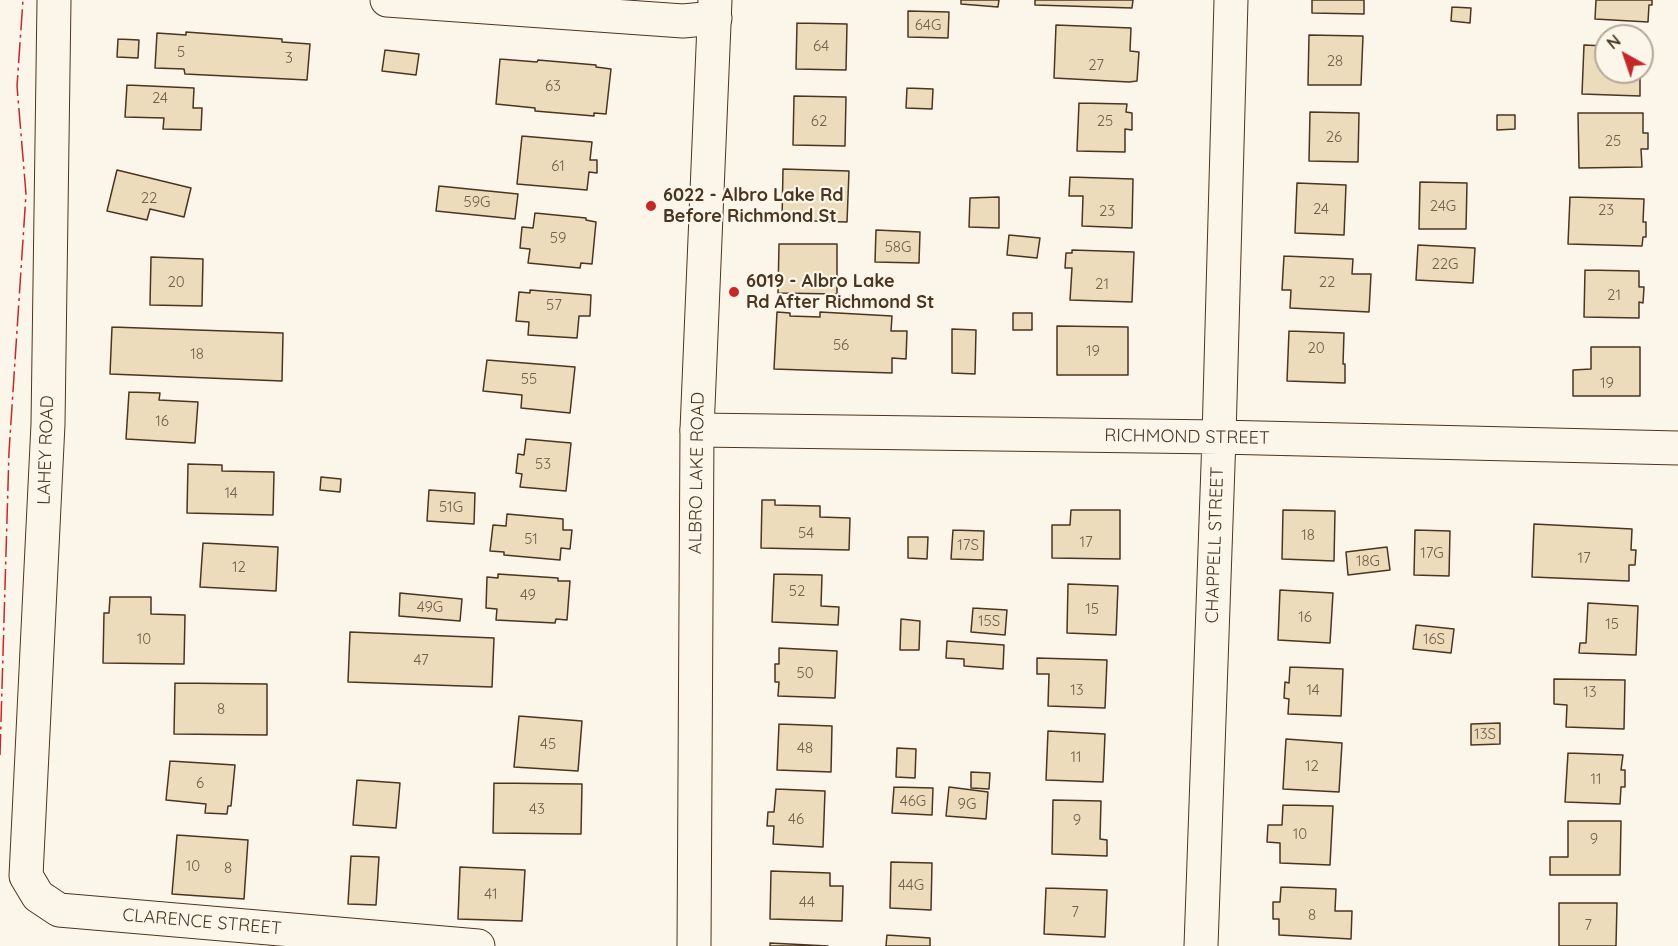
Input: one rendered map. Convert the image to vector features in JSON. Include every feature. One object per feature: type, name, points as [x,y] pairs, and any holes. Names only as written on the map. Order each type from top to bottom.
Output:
[{"type":"street","name":"LAHEY ROAD","points":[[38,896],[26,876],[48,424],[54,0]]},
{"type":"street","points":[[387,0],[682,21],[715,9]]},
{"type":"street","name":"CHAPPELL STREET","points":[[1200,946],[1219,437],[1231,0]]},
{"type":"street","name":"ALBRO LAKE ROAD","points":[[694,946],[697,430],[715,9]]},
{"type":"street","name":"RICHMOND STREET","points":[[697,430],[1219,437],[1678,448]]},
{"type":"street","name":"CLARENCE STREET","points":[[38,896],[59,910],[478,946]]},
{"type":"building","points":[[961,0],[999,0],[998,7],[961,4]]},
{"type":"building","points":[[1035,0],[1133,0],[1132,8],[1035,5]]},
{"type":"building","points":[[1312,0],[1364,0],[1364,14],[1312,13]]},
{"type":"building","points":[[1596,0],[1652,0],[1652,5],[1649,5],[1648,22],[1595,19]]},
{"type":"building","points":[[1452,7],[1471,8],[1470,23],[1451,21]]},
{"type":"building","points":[[908,11],[949,12],[948,38],[908,37]]},
{"type":"building","points":[[797,23],[847,24],[846,70],[796,69]]},
{"type":"building","points":[[1056,25],[1131,28],[1130,51],[1139,52],[1137,81],[1054,78]]},
{"type":"building","points":[[186,32],[282,39],[282,42],[310,44],[307,80],[185,74],[184,69],[155,68],[157,33],[186,35]]},
{"type":"building","points":[[1309,35],[1363,36],[1361,85],[1308,85]]},
{"type":"building","points":[[118,39],[139,40],[138,58],[117,57]]},
{"type":"building","points":[[1584,45],[1594,45],[1594,84],[1640,84],[1640,96],[1582,94]]},
{"type":"building","points":[[385,50],[419,54],[416,75],[382,71]]},
{"type":"building","points":[[500,59],[596,65],[596,67],[611,69],[606,114],[594,113],[594,116],[535,111],[535,108],[496,104]]},
{"type":"building","points":[[127,85],[194,88],[193,108],[202,108],[201,130],[163,129],[164,118],[125,117]]},
{"type":"building","points":[[907,88],[933,89],[932,109],[906,108]]},
{"type":"building","points":[[794,96],[846,97],[845,146],[793,145]]},
{"type":"building","points":[[1079,103],[1127,104],[1126,112],[1132,113],[1132,130],[1125,129],[1125,152],[1077,151]]},
{"type":"building","points":[[1310,112],[1359,113],[1358,162],[1309,161]]},
{"type":"building","points":[[1578,113],[1643,113],[1643,133],[1648,133],[1648,149],[1641,149],[1642,167],[1579,168]]},
{"type":"building","points":[[1497,115],[1515,115],[1515,129],[1497,130]]},
{"type":"building","points":[[522,136],[592,142],[590,160],[597,160],[597,173],[589,172],[587,190],[517,184]]},
{"type":"building","points":[[783,169],[849,171],[847,222],[782,220]]},
{"type":"building","points":[[117,170],[191,188],[184,217],[150,209],[147,220],[107,211]]},
{"type":"building","points":[[1070,177],[1133,179],[1132,228],[1082,226],[1083,196],[1069,196]]},
{"type":"building","points":[[1420,182],[1467,183],[1466,229],[1419,229]]},
{"type":"building","points":[[1297,183],[1346,185],[1344,235],[1295,233]]},
{"type":"building","points":[[439,186],[518,194],[515,219],[436,211]]},
{"type":"building","points":[[999,197],[999,228],[969,227],[970,198]]},
{"type":"building","points":[[1570,197],[1644,199],[1643,222],[1646,222],[1646,237],[1643,237],[1642,246],[1568,244]]},
{"type":"building","points":[[535,213],[586,218],[586,220],[596,222],[592,264],[581,263],[580,268],[528,263],[530,249],[520,248],[522,227],[533,228]]},
{"type":"building","points":[[876,230],[920,232],[919,263],[875,262]]},
{"type":"building","points":[[1009,235],[1040,238],[1037,258],[1007,255]]},
{"type":"building","points":[[779,244],[837,244],[837,294],[778,293]]},
{"type":"building","points":[[1418,245],[1475,248],[1473,283],[1416,280]]},
{"type":"building","points":[[1072,250],[1134,252],[1132,302],[1070,300],[1072,268],[1065,268],[1066,253],[1072,253]]},
{"type":"building","points":[[1284,256],[1353,259],[1352,274],[1371,274],[1369,312],[1290,308],[1291,290],[1282,290]]},
{"type":"building","points":[[151,257],[203,259],[202,306],[150,305]]},
{"type":"building","points":[[1585,270],[1639,271],[1639,287],[1644,287],[1643,303],[1639,302],[1639,318],[1584,317]]},
{"type":"building","points":[[530,290],[591,295],[590,316],[579,316],[577,338],[528,335],[529,322],[516,321],[519,292],[530,293]]},
{"type":"building","points":[[777,312],[790,313],[790,316],[820,317],[820,312],[892,316],[891,331],[907,331],[906,359],[892,358],[892,373],[774,369]]},
{"type":"building","points":[[1013,313],[1032,313],[1032,330],[1013,330]]},
{"type":"building","points":[[1057,326],[1128,327],[1128,375],[1057,375]]},
{"type":"building","points":[[112,327],[283,333],[282,381],[110,374]]},
{"type":"building","points":[[952,329],[976,330],[975,374],[952,373]]},
{"type":"building","points":[[1289,331],[1344,333],[1345,383],[1287,381]]},
{"type":"building","points":[[1591,347],[1640,347],[1640,396],[1573,396],[1573,370],[1591,369]]},
{"type":"building","points":[[487,360],[575,367],[570,413],[521,408],[522,395],[483,391]]},
{"type":"building","points":[[129,392],[160,393],[159,400],[198,402],[195,443],[126,439]]},
{"type":"building","points":[[526,439],[571,443],[566,491],[520,487],[522,474],[516,473],[518,454],[524,455]]},
{"type":"building","points":[[188,464],[222,465],[222,471],[274,472],[273,515],[187,513]]},
{"type":"building","points":[[321,477],[341,479],[340,492],[320,490]]},
{"type":"building","points":[[429,490],[475,493],[474,524],[427,521]]},
{"type":"building","points":[[762,500],[775,500],[775,505],[820,506],[820,517],[850,518],[849,550],[761,548]]},
{"type":"building","points":[[1071,510],[1120,510],[1120,559],[1052,558],[1052,525],[1070,525]]},
{"type":"building","points":[[1283,510],[1335,511],[1334,561],[1282,559]]},
{"type":"building","points":[[507,514],[563,519],[563,530],[572,530],[570,549],[561,548],[560,560],[504,555],[504,552],[490,551],[493,525],[506,526]]},
{"type":"building","points":[[1534,524],[1632,529],[1631,550],[1636,550],[1635,565],[1629,565],[1629,581],[1532,577]]},
{"type":"building","points":[[953,530],[984,531],[983,560],[951,559]]},
{"type":"building","points":[[1415,530],[1450,531],[1449,576],[1414,575]]},
{"type":"building","points":[[908,537],[928,537],[927,559],[908,558]]},
{"type":"building","points":[[203,543],[278,547],[276,591],[200,587]]},
{"type":"building","points":[[1387,547],[1390,570],[1348,575],[1346,552]]},
{"type":"building","points":[[498,574],[558,578],[558,581],[570,581],[567,620],[556,619],[555,623],[496,620],[497,609],[486,608],[487,577],[498,578]]},
{"type":"building","points":[[774,574],[822,575],[821,606],[839,607],[838,625],[772,622]]},
{"type":"building","points":[[1068,584],[1118,586],[1116,635],[1067,633]]},
{"type":"building","points":[[1280,590],[1333,593],[1330,643],[1278,640]]},
{"type":"building","points":[[400,593],[462,599],[460,621],[399,616]]},
{"type":"building","points":[[110,597],[151,597],[151,614],[185,615],[184,664],[103,663],[104,613],[109,613]]},
{"type":"building","points":[[1588,603],[1638,606],[1636,655],[1579,653],[1580,643],[1586,643]]},
{"type":"building","points":[[973,608],[1007,610],[1005,635],[971,632]]},
{"type":"building","points":[[901,619],[920,621],[919,650],[900,650]]},
{"type":"building","points":[[1416,625],[1454,629],[1451,653],[1413,649]]},
{"type":"building","points":[[350,632],[494,638],[492,687],[348,682]]},
{"type":"building","points":[[947,641],[1004,645],[1003,669],[964,666],[964,659],[946,658]]},
{"type":"building","points":[[779,648],[837,651],[835,698],[778,696],[779,682],[775,682],[775,664],[779,664]]},
{"type":"building","points":[[1037,658],[1107,660],[1105,708],[1048,706],[1049,674],[1037,674]]},
{"type":"building","points":[[1290,667],[1343,669],[1341,716],[1288,714],[1289,699],[1284,698],[1285,682],[1289,683]]},
{"type":"building","points":[[1554,679],[1625,680],[1624,729],[1566,727],[1567,705],[1554,704]]},
{"type":"building","points":[[175,683],[267,684],[267,735],[174,734]]},
{"type":"building","points":[[519,716],[582,721],[578,771],[514,767]]},
{"type":"building","points":[[1500,723],[1500,744],[1471,745],[1471,724]]},
{"type":"building","points":[[779,724],[832,726],[831,772],[777,770]]},
{"type":"building","points":[[1048,731],[1105,734],[1103,782],[1046,780]]},
{"type":"building","points":[[1286,739],[1342,743],[1339,792],[1283,789]]},
{"type":"building","points":[[897,748],[916,749],[915,778],[896,777]]},
{"type":"building","points":[[1568,753],[1623,755],[1621,770],[1625,770],[1625,787],[1621,787],[1620,804],[1565,802]]},
{"type":"building","points":[[170,761],[235,765],[231,806],[228,806],[227,814],[205,813],[206,804],[166,800]]},
{"type":"building","points":[[971,772],[990,773],[989,789],[971,788]]},
{"type":"building","points":[[357,780],[400,783],[396,828],[353,825]]},
{"type":"building","points":[[494,783],[582,784],[581,834],[493,833]]},
{"type":"building","points":[[894,787],[933,788],[932,815],[892,813]]},
{"type":"building","points":[[949,787],[988,792],[986,819],[946,816]]},
{"type":"building","points":[[776,789],[825,791],[823,847],[773,844],[774,826],[767,826],[768,812],[774,812]]},
{"type":"building","points":[[1053,800],[1101,801],[1100,839],[1107,840],[1107,856],[1052,854]]},
{"type":"building","points":[[1283,805],[1333,806],[1330,865],[1280,863],[1280,843],[1267,842],[1268,825],[1282,825]]},
{"type":"building","points":[[1568,821],[1621,821],[1620,875],[1550,875],[1550,857],[1568,857]]},
{"type":"building","points":[[177,835],[248,840],[244,899],[172,894]]},
{"type":"building","points":[[351,856],[379,857],[376,905],[348,904]]},
{"type":"building","points":[[891,862],[932,863],[931,910],[890,908]]},
{"type":"building","points":[[460,867],[525,870],[522,921],[458,919]]},
{"type":"building","points":[[771,871],[830,873],[830,886],[843,886],[842,921],[770,919]]},
{"type":"building","points":[[1281,887],[1336,889],[1335,911],[1352,911],[1351,939],[1279,935],[1279,919],[1273,919],[1273,902],[1280,902]]},
{"type":"building","points":[[1046,888],[1107,890],[1105,937],[1044,934]]},
{"type":"building","points":[[1559,903],[1617,903],[1616,946],[1559,946]]},
{"type":"building","points":[[887,935],[930,938],[930,946],[886,946]]},
{"type":"building","points":[[770,943],[828,946],[770,946]]},
{"type":"power","points":[[0,755],[9,452],[26,194],[17,86],[23,0]]},
{"type":"place","name":"6022 - Albro Lake Rd Before Richmond St","points":[[651,206]]},
{"type":"place","name":"6019 - Albro Lake Rd After Richmond St","points":[[734,292]]}]
